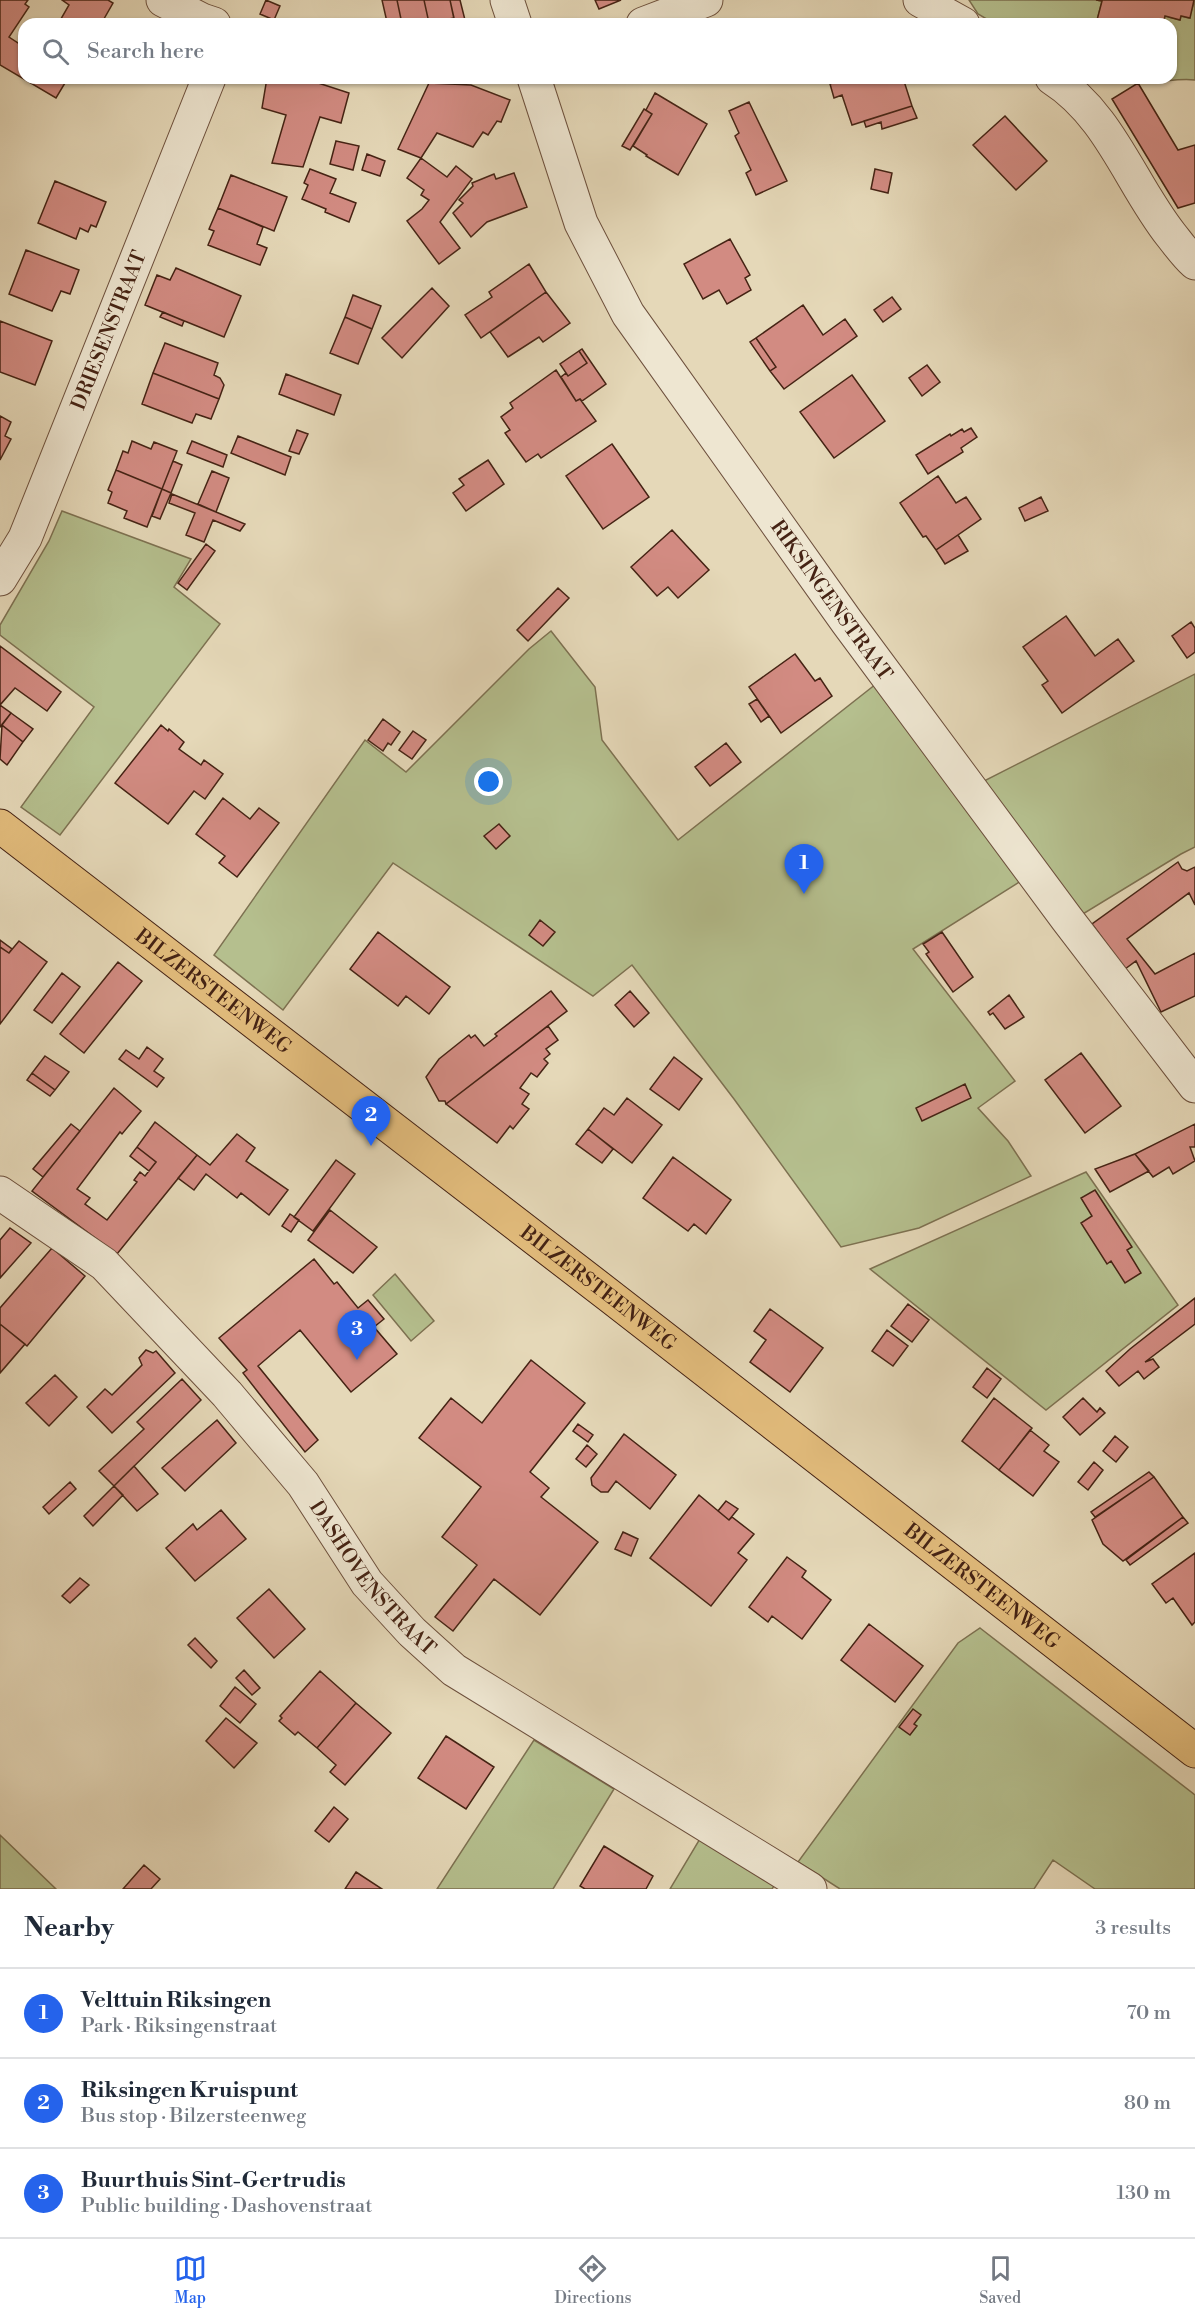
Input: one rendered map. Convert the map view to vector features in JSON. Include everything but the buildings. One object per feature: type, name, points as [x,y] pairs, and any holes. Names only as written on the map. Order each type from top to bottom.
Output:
[{"type":"main road","name":"BILZERSTEENWEG","points":[[0,826],[1195,1751]]},
{"type":"street","points":[[163,0],[201,18]]},
{"type":"street","points":[[507,0],[513,18]]},
{"type":"street","points":[[659,18],[706,0]]},
{"type":"street","points":[[920,0],[952,18]]},
{"type":"street","name":"DRIESENSTRAAT","points":[[0,579],[25,538],[207,84]]},
{"type":"street","name":"RIKSINGENSTRAAT","points":[[536,84],[581,224],[628,314],[847,621],[1066,919],[1195,1086]]},
{"type":"street","points":[[1060,84],[1078,97],[1096,118],[1165,228],[1195,263]]},
{"type":"street","name":"DASHOVENSTRAAT","points":[[0,1193],[104,1263],[227,1394],[303,1484],[367,1583],[412,1632],[454,1670],[810,1889]]},
{"type":"green space","points":[[969,0],[1102,1],[1098,18],[985,18],[978,14]]},
{"type":"green space","points":[[1195,0],[1195,80],[1177,80],[1177,19],[1180,20],[1181,16],[1189,18]]},
{"type":"green space","points":[[62,511],[191,559],[174,587],[220,624],[60,835],[21,807],[94,707],[0,635],[0,625],[49,541]]},
{"type":"green space","points":[[551,631],[595,687],[602,740],[678,840],[876,684],[1024,879],[913,949],[1015,1081],[978,1108],[1008,1141],[1031,1176],[919,1228],[841,1247],[734,1099],[632,965],[593,996],[393,863],[283,1010],[214,955],[365,740],[406,772],[529,649]]},
{"type":"green space","points":[[1195,674],[1195,847],[1078,917],[984,781]]},
{"type":"green space","points":[[1086,1172],[1178,1305],[1046,1410],[870,1269]]},
{"type":"green space","points":[[395,1274],[434,1321],[411,1341],[373,1295]]},
{"type":"green space","points":[[980,1628],[1195,1795],[1195,1889],[1095,1889],[1053,1860],[1034,1889],[840,1889],[798,1862],[958,1643]]},
{"type":"green space","points":[[534,1740],[614,1789],[553,1889],[437,1889]]},
{"type":"green space","points":[[0,1835],[56,1889],[0,1889]]},
{"type":"green space","points":[[701,1837],[774,1886],[772,1889],[670,1889]]},
{"type":"place","name":"Velttuin Riksingen","points":[[804,894]]},
{"type":"place","name":"Riksingen Kruispunt","points":[[371,1146]]},
{"type":"place","name":"Buurthuis Sint-Gertrudis","points":[[357,1360]]}]
